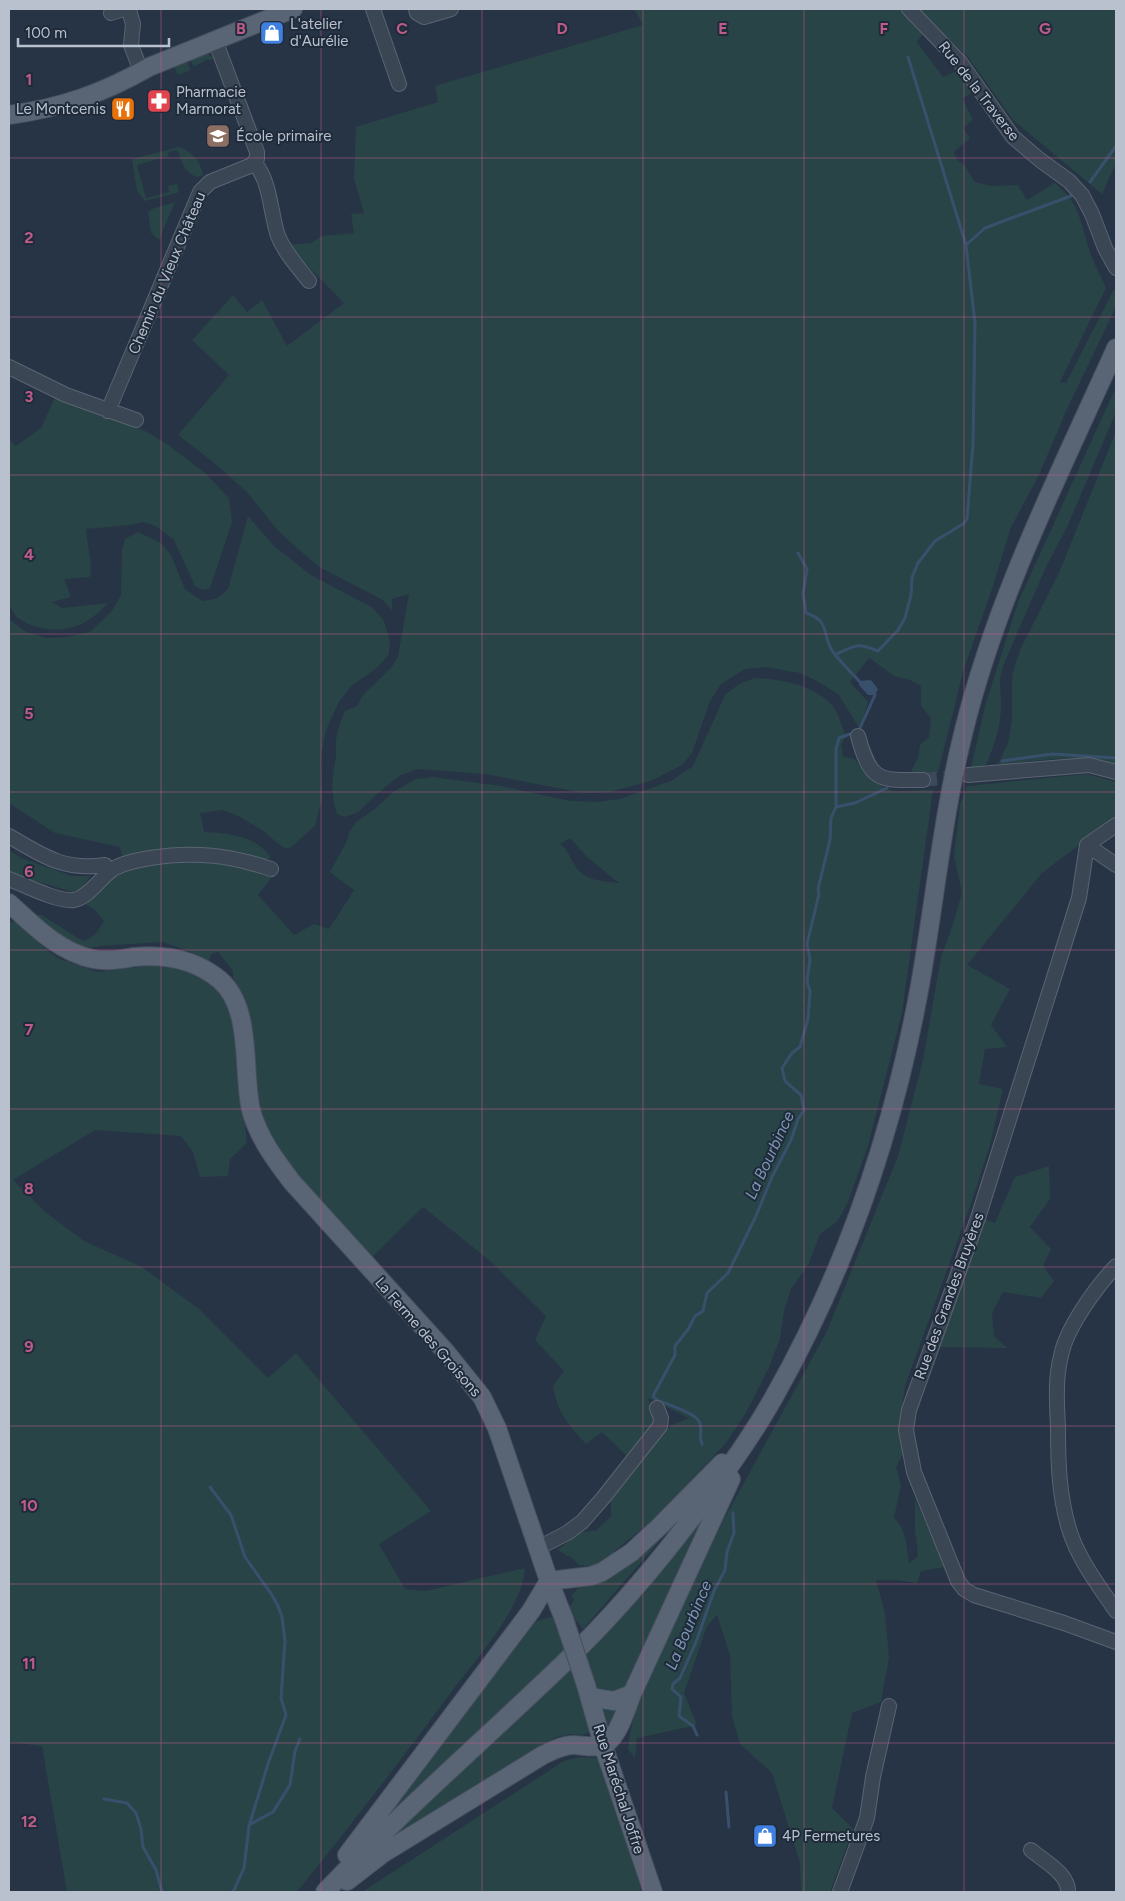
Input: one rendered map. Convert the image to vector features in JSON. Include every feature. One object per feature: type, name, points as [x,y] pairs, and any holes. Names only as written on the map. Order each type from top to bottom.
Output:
[{"type":"main road","points":[[9,115],[38,111],[66,104],[130,79],[141,71],[293,9]]},
{"type":"main road","points":[[325,1892],[366,1849],[564,1663],[624,1601],[713,1490],[774,1398],[807,1335],[860,1212],[879,1155],[908,1044],[920,985],[962,735],[980,667],[1000,610],[1026,547],[1116,348]]},
{"type":"main road","name":"La Ferme des Groisons","points":[[12,910],[53,940],[79,955],[94,959],[113,960],[157,956],[176,958],[206,971],[220,981],[233,998],[238,1009],[251,1110],[264,1142],[292,1182],[445,1351],[482,1397],[497,1428],[549,1581],[564,1619]]},
{"type":"main road","points":[[320,1892],[525,1618],[549,1581],[591,1576],[602,1572],[632,1552],[752,1433]]},
{"type":"main road","points":[[332,1892],[382,1854],[543,1755],[567,1746],[603,1745],[612,1738],[620,1725],[632,1694],[752,1433]]},
{"type":"main road","points":[[525,1618],[542,1611],[554,1612],[564,1619]]},
{"type":"main road","name":"Rue Maréchal Joffre","points":[[564,1619],[588,1691],[603,1745],[653,1892]]},
{"type":"main road","points":[[588,1691],[614,1701],[632,1694]]},
{"type":"street","points":[[373,9],[399,84]]},
{"type":"street","points":[[416,9],[417,13],[424,17],[451,9]]},
{"type":"street","name":"Rue de la Traverse","points":[[909,9],[960,62],[1013,137],[1040,160],[1069,180],[1082,195],[1092,214],[1105,248],[1116,268]]},
{"type":"street","points":[[119,10],[129,10],[133,24],[131,45],[141,71]]},
{"type":"street","points":[[215,40],[257,152],[257,159],[254,162],[262,171],[281,241],[309,281]]},
{"type":"street","name":"Chemin du Vieux Château","points":[[108,411],[200,192],[210,182],[252,165],[254,162]]},
{"type":"street","points":[[9,367],[66,395],[136,420]]},
{"type":"street","points":[[858,736],[864,760],[879,776],[887,780],[923,780]]},
{"type":"street","points":[[968,776],[1089,765],[1116,772]]},
{"type":"street","points":[[1116,825],[1087,845],[1116,865]]},
{"type":"street","points":[[9,836],[59,863],[72,867],[105,865]]},
{"type":"street","name":"Rue des Grandes Bruyères","points":[[1087,845],[1079,898],[978,1218],[909,1410],[906,1430],[914,1472],[958,1581],[964,1589],[974,1595],[1064,1623],[1116,1642]]},
{"type":"street","points":[[9,879],[55,897],[71,900],[81,897],[114,869],[143,859],[189,854],[217,855],[238,858],[271,868]]},
{"type":"street","points":[[1116,1266],[1093,1295],[1070,1330],[1061,1355],[1057,1387],[1061,1495],[1069,1530],[1083,1561],[1116,1611]]},
{"type":"street","points":[[538,1548],[567,1533],[582,1522],[603,1498],[660,1426],[661,1418],[657,1408]]},
{"type":"street","points":[[840,1892],[867,1818],[873,1777],[889,1706]]},
{"type":"street","points":[[1031,1850],[1065,1879],[1068,1892]]},
{"type":"green space","points":[[634,9],[899,9],[924,32],[917,42],[943,77],[956,71],[972,93],[962,98],[973,120],[963,128],[970,138],[954,152],[957,160],[965,166],[975,182],[991,186],[1018,185],[1027,200],[1055,183],[1064,191],[1075,207],[1092,256],[1106,288],[1060,382],[1066,383],[1114,289],[1116,289],[1116,307],[1067,409],[1039,475],[1011,527],[963,672],[938,773],[922,774],[911,771],[918,758],[920,745],[929,737],[931,718],[921,706],[921,686],[908,679],[896,677],[869,658],[850,682],[868,702],[860,729],[838,694],[815,680],[800,673],[764,667],[745,669],[721,684],[710,701],[692,753],[682,765],[651,781],[610,792],[584,793],[485,774],[418,769],[401,775],[358,812],[345,817],[337,814],[333,792],[338,729],[345,711],[357,706],[363,695],[391,668],[398,656],[409,594],[392,599],[392,611],[383,600],[319,567],[280,533],[246,491],[178,435],[229,375],[192,340],[233,295],[247,312],[262,300],[287,346],[344,303],[287,245],[311,243],[322,236],[354,233],[351,214],[364,213],[354,179],[356,127],[438,102],[435,86],[643,25]]},
{"type":"green space","points":[[918,9],[1116,9],[1116,163],[1102,194],[1013,120],[969,58]]},
{"type":"green space","points":[[208,53],[211,57],[214,56],[214,58],[209,61],[208,59],[194,67],[190,60]]},
{"type":"green space","points":[[187,61],[191,70],[178,75],[174,67]]},
{"type":"green space","points":[[179,147],[195,158],[200,165],[203,175],[198,177],[190,173],[184,167],[177,150],[168,152],[169,156],[137,165],[146,198],[169,192],[168,186],[177,184],[179,191],[145,201],[137,191],[132,159]]},
{"type":"green space","points":[[175,202],[159,240],[151,233],[148,212]]},
{"type":"green space","points":[[1116,387],[1116,412],[1068,525],[1046,567],[1003,666],[1000,683],[1000,716],[992,751],[986,765],[971,768],[985,706],[1018,602]]},
{"type":"green space","points":[[56,395],[145,431],[167,444],[205,473],[229,498],[232,522],[210,588],[203,590],[195,586],[174,540],[156,526],[143,522],[86,529],[91,566],[90,577],[64,579],[71,597],[52,602],[62,608],[108,603],[85,622],[77,626],[58,630],[30,625],[16,616],[9,604],[9,439],[16,446],[41,428]]},
{"type":"green space","points":[[1116,431],[1116,766],[1090,759],[1075,758],[998,765],[1008,743],[1012,720],[1012,675],[1020,650],[1059,573]]},
{"type":"green space","points":[[248,516],[274,546],[311,575],[373,608],[384,621],[390,641],[389,654],[378,667],[351,686],[339,702],[326,730],[321,756],[322,799],[315,826],[289,849],[282,847],[262,830],[240,817],[223,810],[200,813],[204,832],[223,833],[250,840],[271,858],[265,860],[123,861],[120,847],[55,833],[9,803],[9,619],[26,632],[47,638],[66,637],[90,632],[112,611],[121,595],[122,549],[125,539],[138,532],[161,543],[171,555],[185,589],[204,601],[218,598],[228,589]]},
{"type":"green space","points":[[754,678],[785,681],[806,687],[824,698],[834,708],[846,737],[841,744],[843,757],[854,759],[874,781],[887,789],[894,791],[933,790],[902,1013],[868,1146],[848,1202],[837,1222],[820,1234],[809,1263],[791,1289],[784,1311],[780,1339],[769,1367],[746,1413],[726,1443],[653,1520],[613,1552],[615,1559],[596,1566],[579,1565],[570,1556],[558,1550],[578,1533],[597,1530],[611,1516],[611,1497],[651,1444],[672,1425],[689,1418],[648,1398],[657,1416],[652,1429],[629,1458],[602,1432],[586,1444],[565,1418],[555,1396],[553,1386],[564,1371],[535,1340],[546,1316],[490,1261],[423,1207],[371,1258],[287,1164],[259,1115],[254,1055],[247,1015],[233,978],[233,971],[218,952],[212,954],[208,961],[191,952],[163,942],[82,947],[65,940],[35,918],[40,914],[83,941],[95,934],[104,921],[95,910],[82,902],[113,875],[138,866],[185,860],[212,859],[234,863],[273,876],[258,895],[294,935],[314,924],[329,929],[354,890],[330,872],[356,822],[376,808],[393,792],[416,779],[433,777],[501,786],[570,801],[596,802],[620,799],[671,781],[693,766],[725,695],[739,684]],"holes":[[[570,838],[588,858],[619,883],[606,882],[583,874],[578,870],[567,851],[560,844]]]},
{"type":"green space","points":[[1087,774],[1116,782],[1116,817],[1042,873],[967,965],[1010,989],[991,1025],[1007,1047],[985,1049],[979,1084],[1003,1089],[990,1145],[972,1201],[905,1386],[899,1431],[903,1454],[896,1467],[901,1485],[894,1518],[901,1527],[907,1545],[909,1563],[918,1556],[915,1529],[915,1499],[945,1567],[921,1571],[917,1583],[897,1580],[876,1580],[885,1613],[889,1658],[881,1702],[852,1713],[832,1808],[853,1829],[830,1892],[801,1892],[800,1863],[772,1773],[740,1744],[732,1716],[730,1655],[717,1615],[707,1626],[684,1693],[697,1725],[637,1738],[635,1758],[628,1749],[639,1697],[723,1521],[827,1331],[898,1156],[923,1060],[941,957],[962,893],[954,856],[960,804],[967,786]]},
{"type":"green space","points":[[9,850],[21,858],[72,876],[91,876],[80,889],[73,892],[21,877],[9,872]]},
{"type":"green space","points":[[9,922],[18,922],[57,958],[97,972],[164,964],[194,972],[213,983],[223,994],[236,1027],[247,1143],[230,1159],[228,1176],[200,1177],[193,1152],[181,1136],[95,1130],[13,1180],[44,1211],[84,1241],[142,1267],[199,1309],[268,1378],[296,1353],[431,1511],[379,1544],[405,1589],[425,1591],[525,1568],[516,1600],[497,1632],[376,1792],[297,1892],[67,1892],[42,1746],[9,1742]]},
{"type":"green space","points":[[1049,1166],[1050,1199],[1030,1227],[1051,1249],[1043,1266],[1054,1281],[1041,1298],[1003,1292],[992,1313],[994,1336],[1007,1348],[940,1347],[981,1218],[995,1223],[1015,1177]]},
{"type":"green space","points":[[714,1502],[632,1684],[616,1693],[593,1689],[586,1656],[649,1587]]},
{"type":"green space","points":[[683,1514],[583,1629],[567,1610],[574,1600],[571,1596],[581,1585]]},
{"type":"green space","points":[[550,1617],[557,1620],[567,1650],[383,1824],[381,1820],[532,1623]]},
{"type":"green space","points":[[572,1666],[593,1728],[588,1733],[556,1737],[405,1835],[371,1854]]},
{"type":"green space","points":[[624,1702],[612,1724],[604,1722],[599,1705]]},
{"type":"green space","points":[[580,1757],[600,1758],[643,1892],[362,1892],[564,1761]]},
{"type":"water","points":[[871,680],[878,689],[875,695],[868,695],[859,685],[859,681]]},
{"type":"waterway","points":[[835,655],[856,646],[865,646],[878,651],[898,630],[905,618],[911,595],[912,577],[918,563],[935,541],[963,524],[967,519],[973,444],[975,323],[966,245],[908,57]]},
{"type":"waterway","points":[[1090,182],[1116,146]]},
{"type":"waterway","points":[[966,245],[985,228],[1071,196]]},
{"type":"waterway","points":[[798,553],[807,569],[803,594],[806,613],[819,620],[833,652],[862,684]]},
{"type":"waterway","points":[[860,728],[875,695],[873,693]]},
{"type":"waterway","name":"La Bourbince","points":[[702,1444],[701,1426],[695,1417],[657,1400],[653,1396],[675,1355],[675,1346],[689,1328],[695,1316],[703,1311],[707,1293],[728,1273],[791,1140],[798,1119],[804,1110],[801,1095],[785,1081],[782,1068],[792,1053],[800,1047],[808,1019],[810,991],[807,982],[810,959],[807,944],[830,840],[831,818],[836,807],[836,749],[839,738],[850,734]]},
{"type":"waterway","points":[[1002,761],[1052,754],[1116,758]]},
{"type":"waterway","points":[[836,807],[855,803],[887,788]]},
{"type":"waterway","points":[[210,1487],[231,1515],[245,1557],[278,1606],[282,1617],[285,1641],[281,1698],[286,1715],[268,1764],[249,1826],[244,1868],[233,1892]]},
{"type":"waterway","name":"La Bourbince","points":[[697,1735],[693,1726],[679,1716],[681,1697],[672,1689],[673,1684],[680,1678],[696,1642],[714,1591],[725,1570],[727,1552],[734,1533],[733,1513]]},
{"type":"waterway","points":[[249,1825],[273,1812],[290,1785],[295,1751],[300,1739]]},
{"type":"waterway","name":"La Bourbince","points":[[726,1792],[729,1827]]},
{"type":"waterway","points":[[104,1799],[127,1803],[136,1813],[141,1829],[143,1847],[156,1870],[162,1892]]},
{"type":"tunnel","points":[[923,780],[962,776]]},
{"type":"place","name":"L'atelier d'Aurélie","points":[[272,33]]},
{"type":"place","name":"Pharmacie Marmorat","points":[[159,101]]},
{"type":"place","name":"Le Montcenis","points":[[123,109]]},
{"type":"place","name":"École primaire","points":[[218,136]]},
{"type":"place","name":"4P Fermetures","points":[[765,1836]]}]
